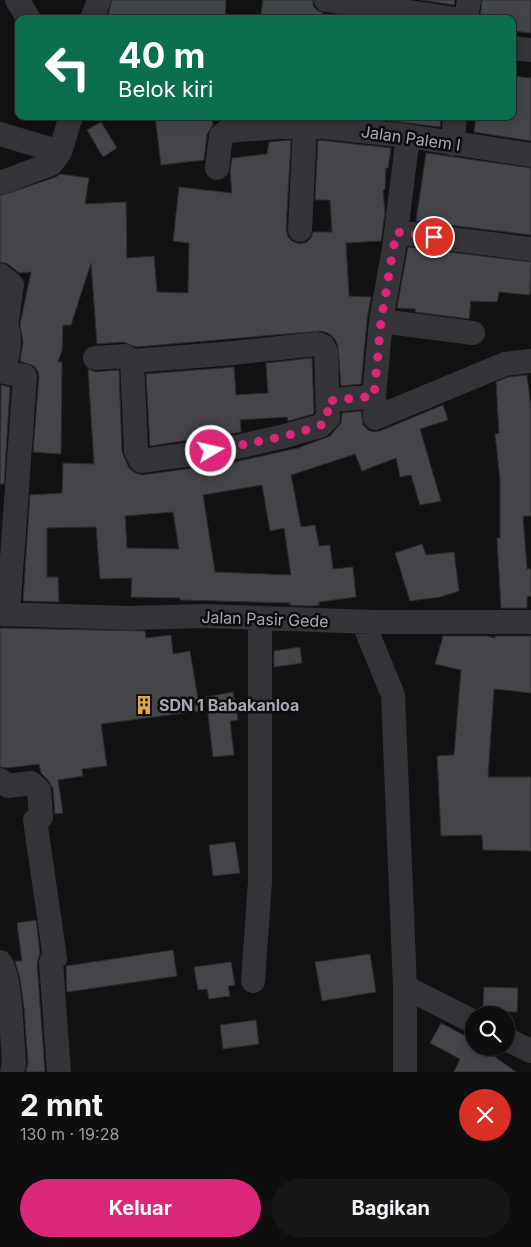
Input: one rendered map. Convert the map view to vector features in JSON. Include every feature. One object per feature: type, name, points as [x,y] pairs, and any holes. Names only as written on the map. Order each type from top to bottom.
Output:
[{"type":"street","points":[[17,0],[26,15]]},
{"type":"street","points":[[93,15],[99,0]]},
{"type":"street","points":[[326,0],[429,15]]},
{"type":"street","points":[[467,15],[469,0]]},
{"type":"street","points":[[516,48],[531,50]]},
{"type":"street","points":[[0,184],[51,164],[60,152],[69,120]]},
{"type":"street","points":[[453,144],[455,120]]},
{"type":"street","points":[[300,230],[305,125]]},
{"type":"street","name":"Jalan Palem I","points":[[217,168],[221,136],[225,132],[305,125],[408,136],[531,154]]},
{"type":"street","points":[[0,134],[60,152]]},
{"type":"street","points":[[375,407],[381,321],[396,232],[408,136]]},
{"type":"street","points":[[396,232],[531,249]]},
{"type":"street","points":[[0,275],[12,285],[6,326],[10,339],[2,371],[25,376],[4,614]]},
{"type":"street","points":[[381,321],[473,333]]},
{"type":"street","points":[[95,358],[125,356],[132,361],[317,344],[323,346],[326,352],[328,418],[320,426],[228,449],[141,460],[136,451],[132,361]]},
{"type":"street","points":[[327,401],[375,407],[505,364],[531,361]]},
{"type":"street","name":"Jalan Pasir Gede","points":[[4,614],[128,618],[205,616],[363,622],[531,622]]},
{"type":"street","points":[[253,981],[260,881],[260,618]]},
{"type":"street","points":[[363,622],[393,695],[405,986],[405,1072]]},
{"type":"street","points":[[0,780],[8,786],[32,783],[39,790],[41,817],[35,820],[55,958],[51,962],[59,1072]]},
{"type":"street","points":[[0,962],[6,973],[14,1063],[12,1072]]},
{"type":"street","points":[[405,986],[465,1017]]},
{"type":"street","points":[[515,1043],[531,1051]]},
{"type":"building","points":[[112,0],[226,0],[225,15],[108,15]]},
{"type":"building","points":[[263,0],[313,0],[313,6],[323,13],[323,15],[261,15]]},
{"type":"building","points":[[421,0],[455,0],[454,5]]},
{"type":"building","points":[[482,0],[531,0],[531,33],[516,31],[516,15],[480,15]]},
{"type":"building","points":[[516,76],[531,78],[531,141],[474,132],[476,120],[516,120]]},
{"type":"building","points":[[155,120],[212,120],[213,125],[207,134],[204,160],[161,165]]},
{"type":"building","points":[[384,120],[441,120],[440,127]]},
{"type":"building","points":[[101,122],[117,148],[103,157],[87,130]]},
{"type":"building","points":[[291,140],[286,229],[288,237],[299,244],[307,242],[313,232],[332,232],[330,200],[315,200],[318,140],[391,148],[388,168],[386,168],[385,190],[383,190],[385,213],[381,241],[346,243],[349,296],[371,297],[361,384],[341,386],[338,346],[335,339],[328,333],[321,331],[136,347],[124,342],[97,344],[91,263],[71,325],[63,325],[62,350],[58,362],[62,362],[61,454],[33,452],[39,377],[38,371],[34,366],[20,361],[23,342],[20,324],[31,272],[19,273],[8,264],[0,262],[0,196],[60,174],[89,178],[85,204],[126,202],[127,258],[154,256],[157,292],[188,293],[189,243],[173,241],[179,187],[232,193],[230,172],[232,158],[267,154],[269,142]]},
{"type":"building","points":[[426,153],[531,168],[531,235],[416,221]]},
{"type":"building","points":[[408,247],[531,262],[530,295],[499,292],[497,302],[471,301],[469,319],[415,312],[416,309],[397,308]]},
{"type":"building","points":[[312,358],[313,414],[288,421],[287,417],[240,420],[241,432],[150,446],[146,374],[234,367],[236,395],[268,393],[266,363]]},
{"type":"building","points":[[88,369],[96,372],[119,370],[122,452],[129,468],[135,473],[142,475],[230,463],[298,448],[330,436],[341,423],[342,413],[361,411],[363,425],[368,430],[374,432],[443,405],[448,420],[420,429],[441,501],[420,505],[411,475],[400,477],[396,458],[362,471],[355,454],[291,475],[301,527],[315,525],[319,546],[330,545],[333,569],[353,567],[356,597],[319,602],[319,605],[131,597],[132,578],[100,579],[96,527],[47,528],[47,577],[58,577],[59,602],[23,601],[30,495],[62,493],[63,463],[94,464]],"holes":[[[262,485],[270,531],[284,528],[291,575],[215,572],[203,495]],[[173,512],[179,549],[127,548],[125,516]]]},
{"type":"building","points":[[527,375],[531,409],[531,516],[523,516],[527,569],[531,569],[531,596],[527,597],[527,608],[501,608],[497,538],[500,538],[500,479],[495,434],[499,433],[496,382],[508,377]]},
{"type":"building","points":[[1,385],[10,387],[4,484],[0,484]]},
{"type":"building","points":[[422,544],[426,555],[454,552],[459,591],[440,597],[410,601],[395,553]]},
{"type":"building","points":[[0,628],[145,631],[146,638],[171,635],[173,654],[190,651],[200,711],[101,724],[107,766],[82,769],[83,776],[58,780],[63,813],[55,814],[53,788],[41,773],[39,764],[7,768],[0,767]]},
{"type":"building","points":[[443,636],[486,636],[495,638],[495,636],[531,636],[531,693],[494,689],[488,777],[531,777],[531,851],[483,850],[482,835],[441,836],[437,756],[454,755],[461,670],[435,664]]},
{"type":"building","points":[[300,647],[302,663],[274,667],[274,651]]},
{"type":"building","points":[[233,692],[238,720],[230,721],[234,755],[213,757],[206,697]]},
{"type":"building","points":[[235,842],[240,873],[213,876],[209,845]]},
{"type":"building","points":[[36,920],[40,953],[37,963],[45,1072],[26,1072],[28,1062],[24,1008],[20,978],[15,961],[22,961],[17,923]]},
{"type":"building","points":[[173,950],[177,976],[67,992],[66,966]]},
{"type":"building","points":[[370,954],[376,992],[322,1001],[315,962]]},
{"type":"building","points":[[231,962],[235,985],[228,986],[230,996],[209,999],[207,989],[198,990],[194,967]]},
{"type":"building","points":[[484,987],[518,988],[517,1012],[515,1012],[515,1006],[483,1006]]},
{"type":"building","points":[[256,1020],[259,1044],[223,1049],[220,1025]]},
{"type":"building","points":[[441,1023],[465,1036],[465,1056],[494,1056],[516,1072],[454,1072],[460,1059],[430,1043]]},
{"type":"place","name":"SDN 1 Babakanloa","points":[[144,705]]},
{"type":"route","points":[[211,451],[285,436],[320,426],[328,418],[327,401],[374,396],[381,321],[396,232],[434,237]]}]
